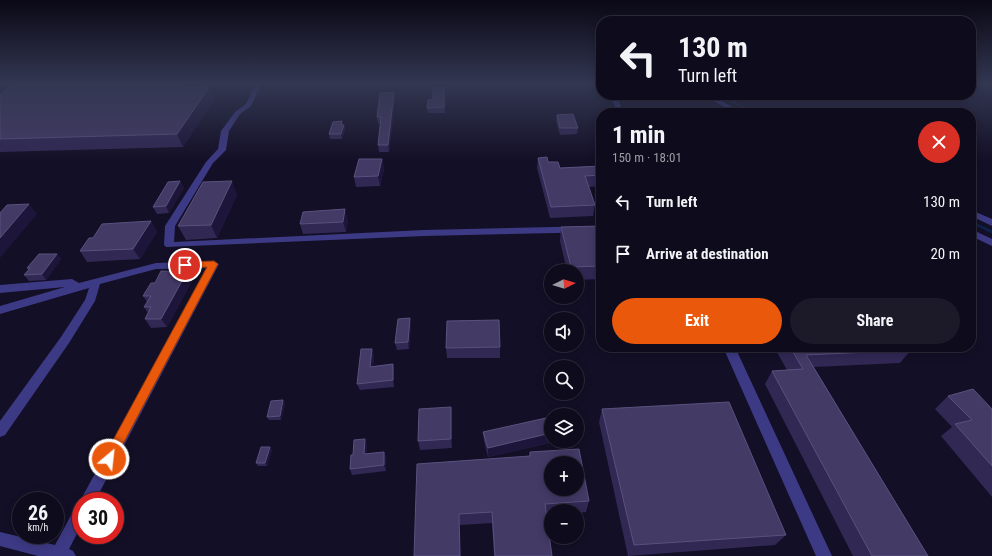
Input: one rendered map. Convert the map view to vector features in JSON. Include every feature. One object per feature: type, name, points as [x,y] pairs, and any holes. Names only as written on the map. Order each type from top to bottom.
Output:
[{"type":"street","points":[[244,109],[238,113],[225,131],[222,150],[210,162],[170,226],[169,245],[424,233],[596,229]]},
{"type":"street","points":[[976,215],[992,223]]},
{"type":"street","points":[[976,235],[992,243]]},
{"type":"street","points":[[0,310],[95,284],[133,271],[156,266],[214,264],[91,492]]},
{"type":"street","points":[[0,289],[72,283],[78,288]]},
{"type":"street","points":[[0,431],[65,340],[90,301],[95,284]]},
{"type":"street","points":[[731,352],[824,556]]},
{"type":"street","points":[[0,540],[61,555],[72,531]]},
{"type":"building","points":[[0,109],[194,109],[177,134],[0,139]]},
{"type":"building","points":[[378,109],[392,109],[388,145],[378,145],[381,117],[377,117]]},
{"type":"building","points":[[573,114],[578,128],[560,128],[557,115]]},
{"type":"building","points":[[342,121],[341,125],[344,125],[341,134],[329,134],[333,122]]},
{"type":"building","points":[[547,157],[548,162],[558,162],[560,168],[596,166],[596,175],[585,176],[595,205],[551,207],[538,158]]},
{"type":"building","points":[[359,159],[382,159],[378,176],[354,177]]},
{"type":"building","points":[[180,181],[166,206],[153,207],[168,182]]},
{"type":"building","points":[[232,181],[211,225],[178,226],[203,182]]},
{"type":"building","points":[[29,204],[0,238],[0,213],[7,205]]},
{"type":"building","points":[[345,209],[343,222],[300,224],[303,212]]},
{"type":"building","points":[[151,221],[133,249],[80,251],[89,238],[93,238],[102,224]]},
{"type":"building","points":[[596,226],[596,266],[584,267],[584,264],[570,264],[561,227]]},
{"type":"building","points":[[39,254],[57,254],[42,274],[24,275],[30,268],[27,268]]},
{"type":"building","points":[[161,271],[187,272],[161,319],[145,319],[151,307],[144,307],[151,296],[143,296],[151,283],[155,283]]},
{"type":"building","points":[[410,318],[408,342],[395,343],[398,319]]},
{"type":"building","points":[[499,320],[500,347],[446,348],[447,321]]},
{"type":"building","points":[[361,349],[372,349],[370,367],[393,364],[393,380],[357,384]]},
{"type":"building","points":[[793,352],[869,352],[806,355],[928,556],[872,556],[772,371],[803,369]]},
{"type":"building","points":[[973,389],[992,409],[992,466],[955,424],[972,420],[948,396]]},
{"type":"building","points":[[283,400],[280,416],[267,417],[271,401]]},
{"type":"building","points":[[729,402],[786,535],[634,545],[602,409]]},
{"type":"building","points":[[451,407],[451,439],[418,441],[419,409]]},
{"type":"building","points":[[544,418],[544,435],[488,448],[483,432]]},
{"type":"building","points":[[365,439],[364,454],[384,452],[384,465],[350,469],[354,440]]},
{"type":"building","points":[[261,447],[270,447],[265,463],[256,463]]},
{"type":"building","points":[[579,449],[580,456],[544,456],[544,496],[584,496],[584,475],[589,501],[544,504],[544,544],[550,544],[552,556],[495,556],[492,512],[459,514],[460,556],[414,556],[417,464],[530,456],[530,452]]},
{"type":"waterway","points":[[976,224],[992,232]]},
{"type":"route","points":[[109,459],[214,264],[185,265]]}]
